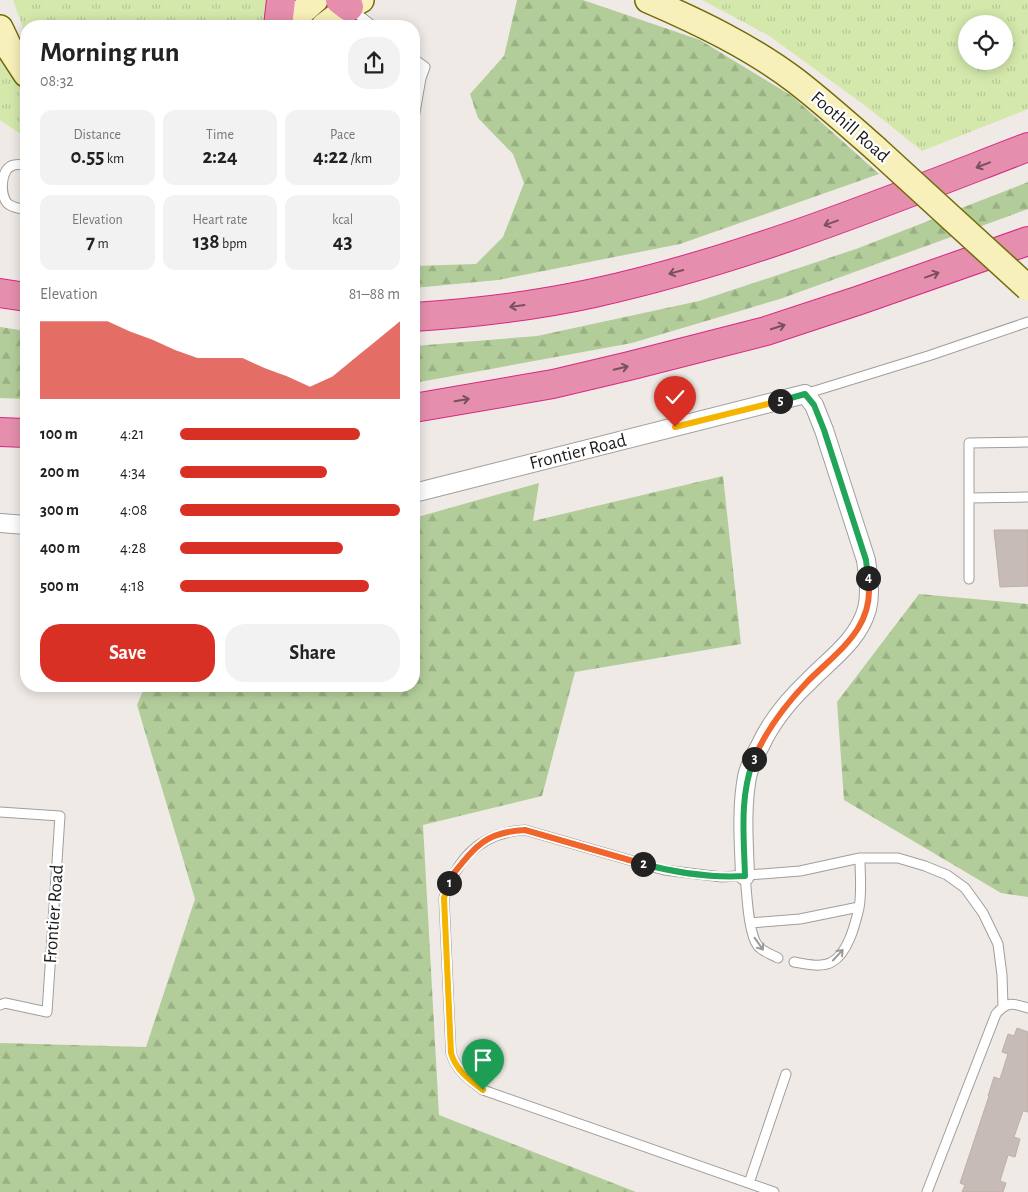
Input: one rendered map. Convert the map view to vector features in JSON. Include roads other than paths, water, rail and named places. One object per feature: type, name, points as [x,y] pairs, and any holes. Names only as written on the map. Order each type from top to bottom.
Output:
[{"type":"highway","points":[[279,20],[281,0]]},
{"type":"highway","points":[[420,317],[468,313],[593,293],[724,259],[849,216],[1028,147]]},
{"type":"highway","points":[[420,407],[553,384],[766,331],[860,300],[1028,240]]},
{"type":"highway","points":[[0,293],[20,296]]},
{"type":"highway","points":[[0,432],[20,433]]},
{"type":"street","points":[[293,20],[315,0]]},
{"type":"street","name":"Foothill Road","points":[[648,0],[703,25],[740,45],[786,75],[837,114],[1028,288]]},
{"type":"street","points":[[330,20],[350,2]]},
{"type":"street","points":[[0,28],[20,65]]},
{"type":"street","points":[[745,876],[744,820],[747,776],[760,744],[782,710],[808,681],[839,654],[856,634],[867,608],[869,582],[866,560],[824,430],[814,405],[805,394]]},
{"type":"street","name":"Frontier Road","points":[[420,491],[805,394]]},
{"type":"street","points":[[0,523],[20,525]]},
{"type":"lane","points":[[350,2],[367,20]]},
{"type":"lane","points":[[420,64],[424,67],[420,74]]},
{"type":"lane","points":[[20,166],[14,165],[8,168],[1,189],[6,203],[20,208]]},
{"type":"lane","points":[[805,394],[928,356],[1028,322]]},
{"type":"lane","points":[[969,580],[969,443],[1028,442]]},
{"type":"lane","points":[[969,498],[1028,497]]},
{"type":"lane","name":"Frontier Road","points":[[0,812],[60,816],[47,1012],[5,1003],[0,1005]]},
{"type":"lane","points":[[774,1192],[483,1090],[467,1078],[454,1064],[451,1053],[444,898],[450,878],[481,842],[496,834],[511,830],[525,830],[664,870],[722,877],[800,870],[860,858],[898,858],[926,866],[947,875],[965,888],[983,913],[998,944],[1003,1006]]},
{"type":"lane","points":[[794,962],[816,965],[831,962],[842,952],[851,934],[859,907],[860,858]]},
{"type":"lane","points":[[745,876],[750,923],[757,944],[765,952],[778,958]]},
{"type":"lane","points":[[750,923],[800,919],[859,907]]},
{"type":"lane","points":[[928,1192],[996,1014],[1003,1006],[1013,1004],[1028,1008]]},
{"type":"lane","points":[[749,1183],[786,1074]]}]
